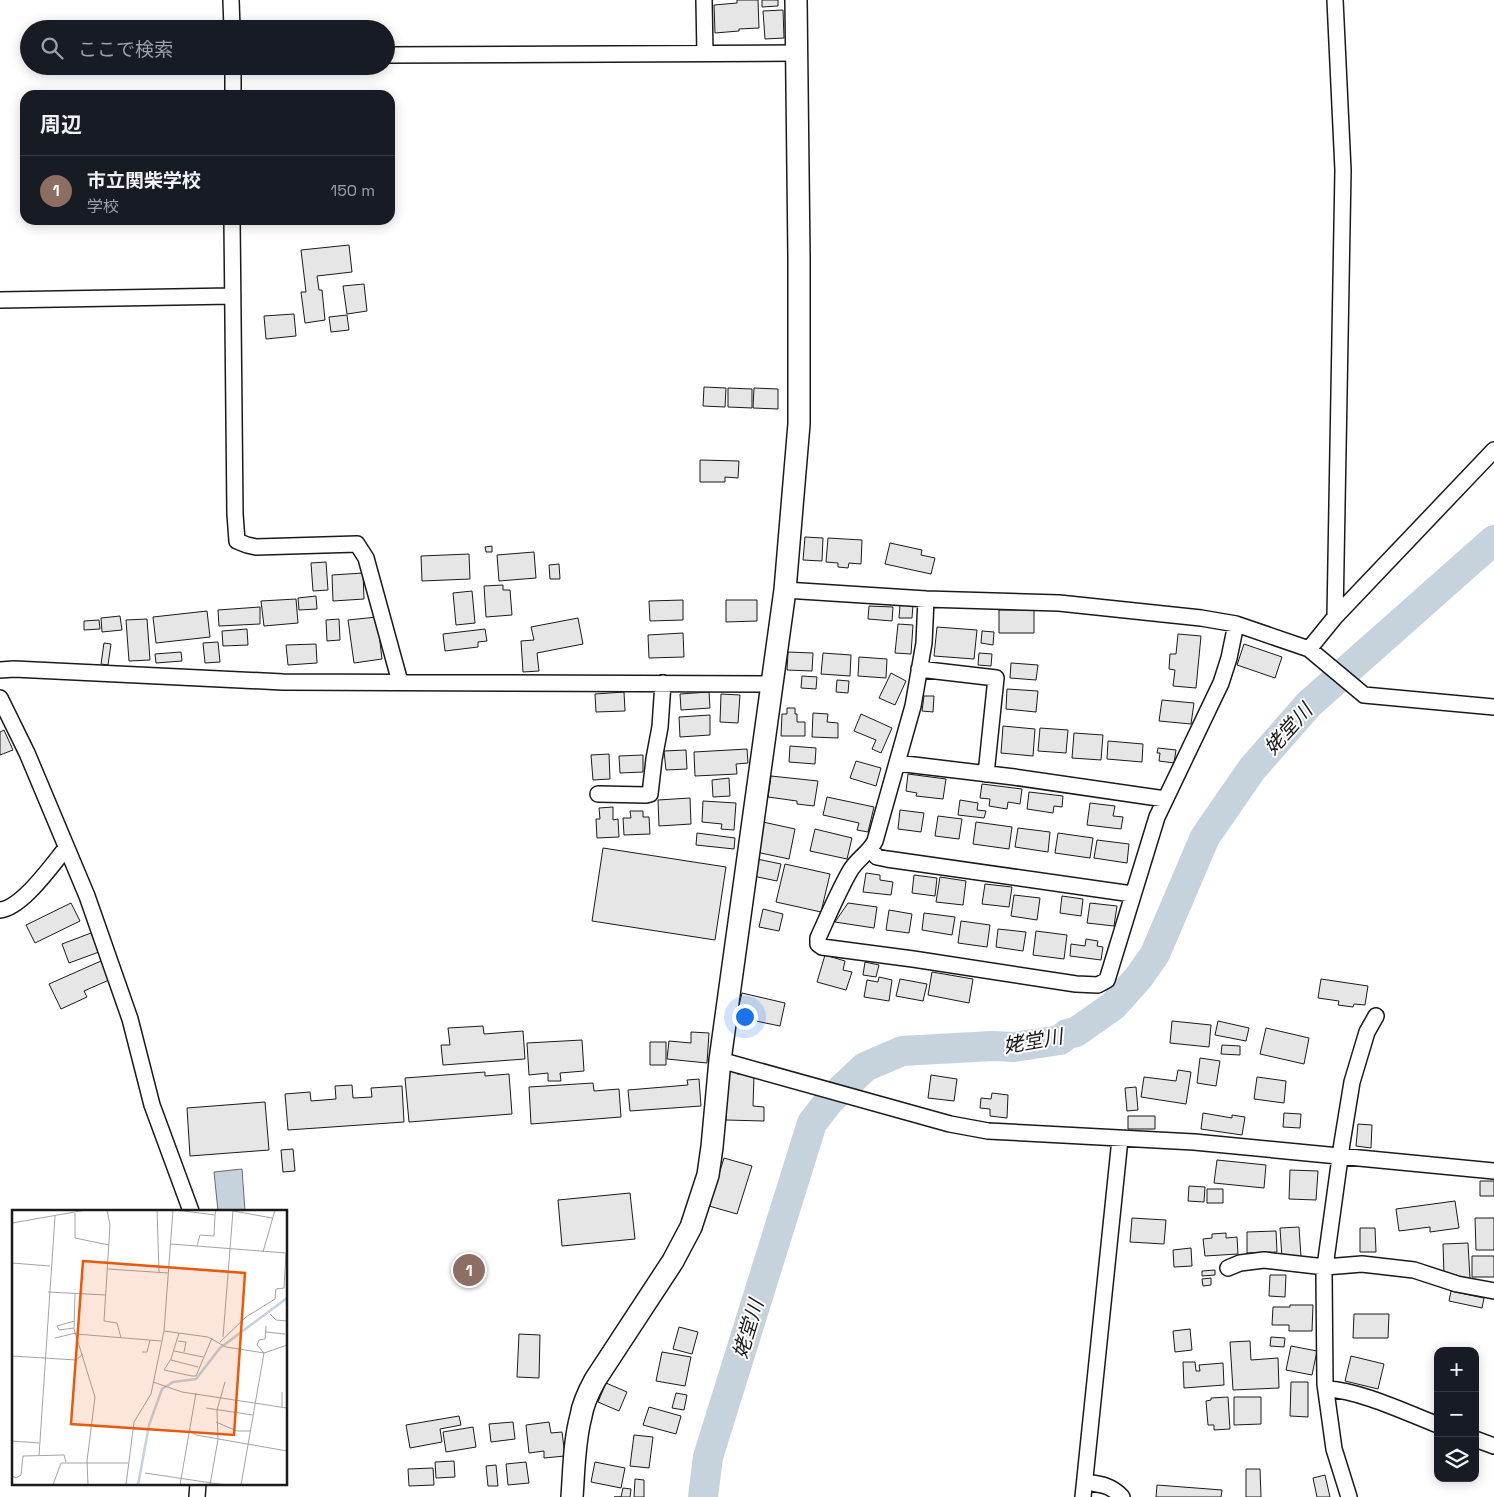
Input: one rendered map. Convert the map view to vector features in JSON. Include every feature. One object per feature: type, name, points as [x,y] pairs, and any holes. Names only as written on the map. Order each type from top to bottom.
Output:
[{"type":"street","points":[[231,0],[232,20]]},
{"type":"street","points":[[704,0],[705,54]]},
{"type":"street","points":[[572,1497],[576,1438],[581,1414],[594,1380],[673,1261],[698,1211],[708,1174],[720,1060],[785,590],[799,424],[796,0]]},
{"type":"street","points":[[1335,0],[1343,170],[1335,617]]},
{"type":"street","points":[[395,55],[796,53]]},
{"type":"street","points":[[233,75],[233,90]]},
{"type":"street","points":[[232,225],[235,521],[237,541],[256,547],[357,544],[364,554],[368,565],[400,682]]},
{"type":"street","points":[[0,300],[232,296]]},
{"type":"street","points":[[1314,653],[1335,617],[1494,450]]},
{"type":"street","points":[[785,590],[926,599],[1058,603],[1200,618],[1236,624],[1314,653],[1364,695],[1494,707]]},
{"type":"street","points":[[926,599],[924,643],[913,706],[875,841],[870,850],[851,869],[818,938],[818,944],[822,947],[913,958],[1076,984],[1098,985],[1106,980],[1157,817],[1221,683],[1229,658],[1236,624]]},
{"type":"street","points":[[919,669],[996,678],[986,774]]},
{"type":"street","points":[[0,670],[283,682],[772,684]]},
{"type":"street","points":[[598,794],[646,796],[650,794],[660,727],[663,683]]},
{"type":"street","points":[[0,698],[28,753],[87,896],[130,1019],[146,1086],[191,1210]]},
{"type":"street","points":[[897,763],[1165,799]]},
{"type":"street","points":[[0,910],[5,910],[22,900],[66,848]]},
{"type":"street","points":[[870,850],[877,856],[887,859],[1132,894]]},
{"type":"street","points":[[1349,1497],[1334,1449],[1326,1389],[1325,1267],[1352,1082],[1367,1032],[1376,1016]]},
{"type":"street","points":[[720,1060],[950,1124],[988,1131],[1213,1144],[1494,1171]]},
{"type":"street","points":[[1120,1139],[1084,1490],[1103,1484],[1114,1489],[1122,1497]]},
{"type":"street","points":[[1228,1268],[1240,1263],[1264,1260],[1325,1267],[1362,1264],[1414,1270],[1457,1284],[1494,1291]]},
{"type":"street","points":[[1326,1389],[1340,1389],[1360,1395],[1434,1423]]},
{"type":"street","points":[[1479,1440],[1494,1446]]},
{"type":"street","points":[[197,1497],[198,1484]]},
{"type":"shaded area","points":[[242,1169],[245,1210],[218,1210],[214,1172]]},
{"type":"building","points":[[737,0],[758,0],[759,28],[715,33],[714,5],[737,3]]},
{"type":"building","points":[[762,0],[778,0],[778,6],[762,7]]},
{"type":"building","points":[[783,10],[784,38],[765,39],[763,11]]},
{"type":"building","points":[[349,245],[352,272],[317,276],[319,290],[322,290],[325,320],[305,323],[301,292],[306,292],[301,250]]},
{"type":"building","points":[[364,284],[367,311],[347,314],[343,286]]},
{"type":"building","points":[[294,314],[296,336],[266,339],[264,316]]},
{"type":"building","points":[[347,315],[349,330],[331,332],[329,317]]},
{"type":"building","points":[[704,387],[726,388],[725,407],[703,406]]},
{"type":"building","points":[[728,388],[752,389],[752,408],[728,407]]},
{"type":"building","points":[[754,388],[778,389],[778,409],[753,408]]},
{"type":"building","points":[[700,460],[739,461],[738,478],[725,477],[725,482],[700,482]]},
{"type":"building","points":[[805,537],[823,538],[822,561],[803,560]]},
{"type":"building","points":[[828,538],[862,540],[861,564],[849,563],[848,568],[838,567],[838,563],[826,562]]},
{"type":"building","points":[[890,543],[922,550],[921,555],[935,558],[931,574],[885,564]]},
{"type":"building","points":[[492,546],[492,552],[486,552],[485,547]]},
{"type":"building","points":[[534,552],[536,578],[499,581],[497,555]]},
{"type":"building","points":[[469,554],[470,579],[422,581],[421,556]]},
{"type":"building","points":[[326,562],[328,590],[313,591],[311,563]]},
{"type":"building","points":[[559,564],[560,579],[550,579],[549,565]]},
{"type":"building","points":[[363,573],[364,599],[333,601],[332,575]]},
{"type":"building","points":[[503,585],[503,590],[510,590],[512,615],[486,617],[484,586]]},
{"type":"building","points":[[472,591],[475,623],[456,625],[453,593]]},
{"type":"building","points":[[316,596],[317,609],[299,610],[298,598]]},
{"type":"building","points":[[296,599],[298,623],[264,626],[261,601]]},
{"type":"building","points":[[683,600],[683,620],[650,621],[649,601]]},
{"type":"building","points":[[726,600],[757,600],[757,621],[726,622]]},
{"type":"building","points":[[900,605],[913,605],[912,618],[899,618]]},
{"type":"building","points":[[869,606],[893,607],[892,621],[868,619]]},
{"type":"building","points":[[260,607],[260,624],[219,626],[218,610]]},
{"type":"building","points":[[999,610],[1034,610],[1034,633],[999,633]]},
{"type":"building","points":[[207,611],[210,637],[156,643],[153,617]]},
{"type":"building","points":[[120,616],[122,630],[102,632],[101,618]]},
{"type":"building","points":[[377,617],[382,659],[354,663],[348,620]]},
{"type":"building","points":[[578,618],[583,644],[537,653],[539,671],[523,672],[521,641],[534,640],[531,627]]},
{"type":"building","points":[[147,619],[150,660],[129,661],[126,620]]},
{"type":"building","points":[[339,619],[340,640],[327,641],[326,620]]},
{"type":"building","points":[[99,620],[100,629],[84,630],[84,621]]},
{"type":"building","points":[[898,624],[913,625],[911,654],[895,653]]},
{"type":"building","points":[[937,627],[977,630],[974,659],[934,656]]},
{"type":"building","points":[[247,629],[248,645],[223,646],[222,631]]},
{"type":"building","points":[[485,629],[487,641],[478,642],[478,647],[445,651],[443,634]]},
{"type":"building","points":[[982,631],[994,632],[993,645],[981,643]]},
{"type":"building","points":[[683,633],[684,657],[649,658],[648,635]]},
{"type":"building","points":[[1178,634],[1201,636],[1196,688],[1173,686],[1175,670],[1169,669],[1170,654],[1176,654]]},
{"type":"building","points":[[218,642],[220,662],[205,663],[203,643]]},
{"type":"building","points":[[104,643],[111,644],[108,665],[101,664]]},
{"type":"building","points":[[316,644],[317,663],[288,665],[286,645]]},
{"type":"building","points":[[1244,644],[1282,657],[1275,678],[1237,665]]},
{"type":"building","points":[[181,652],[182,661],[156,663],[155,654]]},
{"type":"building","points":[[788,652],[813,653],[812,671],[787,670]]},
{"type":"building","points":[[823,653],[851,655],[850,676],[821,674]]},
{"type":"building","points":[[979,653],[992,654],[991,666],[978,665]]},
{"type":"building","points":[[859,657],[887,659],[886,678],[858,676]]},
{"type":"building","points":[[1011,663],[1038,665],[1036,680],[1010,678]]},
{"type":"building","points":[[891,673],[906,681],[895,705],[879,698]]},
{"type":"building","points":[[802,676],[817,677],[816,689],[801,688]]},
{"type":"building","points":[[837,680],[849,681],[848,693],[836,692]]},
{"type":"building","points":[[1007,689],[1038,691],[1036,712],[1006,709]]},
{"type":"building","points":[[624,692],[625,711],[596,712],[595,694]]},
{"type":"building","points":[[709,692],[710,708],[681,710],[680,694]]},
{"type":"building","points":[[721,694],[740,695],[738,723],[720,722]]},
{"type":"building","points":[[924,696],[934,696],[933,712],[922,711]]},
{"type":"building","points":[[1162,700],[1194,703],[1191,724],[1159,721]]},
{"type":"building","points":[[787,708],[795,708],[797,722],[805,722],[805,736],[781,736],[782,714],[787,714]]},
{"type":"building","points":[[813,713],[828,714],[827,722],[838,723],[838,738],[812,737]]},
{"type":"building","points":[[861,714],[892,728],[881,753],[872,749],[876,740],[854,731]]},
{"type":"building","points":[[710,715],[710,735],[680,737],[679,717]]},
{"type":"building","points":[[1003,726],[1035,729],[1033,756],[1001,753]]},
{"type":"building","points":[[1040,728],[1068,730],[1066,753],[1038,751]]},
{"type":"building","points":[[4,730],[13,750],[0,755],[0,732]]},
{"type":"building","points":[[1074,733],[1103,735],[1101,760],[1072,758]]},
{"type":"building","points":[[1108,741],[1143,744],[1142,762],[1107,759]]},
{"type":"building","points":[[790,746],[816,748],[815,764],[789,762]]},
{"type":"building","points":[[1158,748],[1176,750],[1174,763],[1159,761],[1160,753],[1157,753]]},
{"type":"building","points":[[747,749],[748,763],[736,764],[737,774],[695,776],[694,752]]},
{"type":"building","points":[[686,750],[687,769],[666,770],[664,751]]},
{"type":"building","points":[[609,754],[610,779],[593,780],[591,755]]},
{"type":"building","points":[[643,755],[643,772],[620,773],[619,756]]},
{"type":"building","points":[[856,761],[881,768],[876,786],[850,778]]},
{"type":"building","points":[[908,774],[946,779],[943,799],[916,796],[917,793],[906,791]]},
{"type":"building","points":[[771,776],[818,781],[814,806],[797,804],[797,801],[768,797]]},
{"type":"building","points":[[729,778],[730,796],[713,797],[712,780]]},
{"type":"building","points":[[982,784],[1022,789],[1020,804],[1008,802],[1007,809],[989,806],[990,799],[980,798]]},
{"type":"building","points":[[1029,792],[1063,796],[1062,807],[1054,806],[1053,813],[1027,809]]},
{"type":"building","points":[[827,797],[874,807],[868,832],[857,830],[859,823],[823,815]]},
{"type":"building","points":[[690,798],[691,824],[659,826],[658,800]]},
{"type":"building","points":[[960,800],[978,803],[977,810],[986,811],[984,818],[958,815]]},
{"type":"building","points":[[703,801],[736,803],[734,830],[721,829],[722,824],[702,822]]},
{"type":"building","points":[[1090,803],[1115,806],[1113,816],[1123,817],[1121,829],[1087,825]]},
{"type":"building","points":[[613,807],[613,820],[618,819],[619,837],[597,838],[596,819],[600,819],[599,808]]},
{"type":"building","points":[[900,810],[924,813],[921,832],[898,829]]},
{"type":"building","points":[[630,811],[643,811],[643,817],[649,817],[650,834],[624,835],[623,818],[631,818]]},
{"type":"building","points":[[938,816],[962,819],[959,839],[935,836]]},
{"type":"building","points":[[763,822],[795,829],[789,859],[756,852]]},
{"type":"building","points":[[976,822],[1012,827],[1009,849],[973,844]]},
{"type":"building","points":[[1018,828],[1050,832],[1048,852],[1015,847]]},
{"type":"building","points":[[815,829],[852,838],[847,859],[810,851]]},
{"type":"building","points":[[697,833],[735,838],[734,849],[696,845]]},
{"type":"building","points":[[1058,833],[1093,838],[1090,858],[1055,853]]},
{"type":"building","points":[[1097,840],[1129,844],[1127,863],[1094,858]]},
{"type":"building","points":[[603,848],[726,867],[715,940],[592,921]]},
{"type":"building","points":[[757,859],[781,864],[777,881],[753,876]]},
{"type":"building","points":[[785,864],[830,874],[821,912],[776,902]]},
{"type":"building","points":[[866,873],[880,875],[880,880],[893,882],[891,895],[863,892]]},
{"type":"building","points":[[914,875],[937,878],[935,896],[912,893]]},
{"type":"building","points":[[940,877],[966,881],[963,905],[936,902]]},
{"type":"building","points":[[985,884],[1012,887],[1009,907],[982,904]]},
{"type":"building","points":[[1014,895],[1040,898],[1037,920],[1011,916]]},
{"type":"building","points":[[1062,896],[1083,899],[1081,916],[1060,913]]},
{"type":"building","points":[[71,903],[80,921],[35,943],[26,925]]},
{"type":"building","points":[[848,903],[877,907],[874,928],[835,922]]},
{"type":"building","points":[[1090,903],[1117,906],[1114,926],[1087,923]]},
{"type":"building","points":[[763,909],[783,914],[779,931],[759,927]]},
{"type":"building","points":[[889,910],[912,914],[909,933],[886,930]]},
{"type":"building","points":[[924,913],[955,917],[952,935],[922,930]]},
{"type":"building","points":[[961,921],[990,925],[987,947],[958,943]]},
{"type":"building","points":[[998,929],[1026,932],[1023,951],[996,947]]},
{"type":"building","points":[[1036,931],[1067,935],[1064,959],[1033,955]]},
{"type":"building","points":[[91,933],[99,952],[69,963],[62,944]]},
{"type":"building","points":[[1086,939],[1098,941],[1097,946],[1103,947],[1101,960],[1070,956],[1071,944],[1085,946]]},
{"type":"building","points":[[825,955],[845,961],[843,970],[852,972],[846,990],[817,982]]},
{"type":"building","points":[[101,961],[109,980],[84,991],[87,997],[61,1009],[49,984]]},
{"type":"building","points":[[865,962],[879,965],[876,977],[863,975]]},
{"type":"building","points":[[932,972],[973,979],[969,1003],[928,995]]},
{"type":"building","points":[[879,977],[892,980],[889,1001],[864,997],[867,980],[878,982]]},
{"type":"building","points":[[900,979],[927,984],[923,1001],[896,996]]},
{"type":"building","points":[[1321,979],[1368,986],[1365,1005],[1354,1004],[1353,1007],[1338,1005],[1339,1001],[1318,998]]},
{"type":"building","points":[[742,993],[785,1003],[780,1026],[736,1017]]},
{"type":"building","points":[[1172,1021],[1211,1025],[1209,1047],[1170,1043]]},
{"type":"building","points":[[1218,1021],[1249,1028],[1246,1041],[1215,1035]]},
{"type":"building","points":[[483,1026],[484,1034],[523,1031],[525,1059],[443,1065],[441,1045],[450,1045],[448,1028]]},
{"type":"building","points":[[1266,1028],[1309,1038],[1304,1064],[1260,1054]]},
{"type":"building","points":[[691,1032],[709,1033],[707,1063],[667,1059],[669,1041],[691,1043]]},
{"type":"building","points":[[582,1040],[584,1071],[560,1073],[561,1081],[548,1081],[548,1073],[529,1075],[527,1043]]},
{"type":"building","points":[[650,1042],[666,1042],[666,1065],[650,1065]]},
{"type":"building","points":[[1222,1045],[1240,1046],[1240,1055],[1221,1054]]},
{"type":"building","points":[[1200,1058],[1220,1061],[1216,1086],[1197,1083]]},
{"type":"building","points":[[1178,1070],[1191,1072],[1186,1104],[1141,1097],[1144,1077],[1176,1081]]},
{"type":"building","points":[[727,1071],[738,1072],[737,1074],[754,1075],[753,1106],[764,1107],[764,1121],[726,1120]]},
{"type":"building","points":[[485,1072],[485,1076],[509,1074],[512,1114],[409,1122],[405,1078]]},
{"type":"building","points":[[931,1075],[957,1079],[954,1101],[928,1098]]},
{"type":"building","points":[[1257,1077],[1286,1081],[1284,1103],[1254,1099]]},
{"type":"building","points":[[699,1079],[701,1106],[630,1111],[628,1090],[688,1085],[687,1080]]},
{"type":"building","points":[[593,1083],[594,1091],[619,1089],[621,1117],[531,1124],[529,1087]]},
{"type":"building","points":[[352,1085],[353,1098],[372,1097],[371,1088],[402,1086],[404,1122],[288,1130],[285,1094],[310,1092],[311,1101],[336,1099],[335,1086]]},
{"type":"building","points":[[1136,1087],[1138,1110],[1127,1111],[1125,1088]]},
{"type":"building","points":[[992,1093],[1008,1095],[1007,1118],[990,1116],[990,1109],[980,1108],[981,1098],[991,1099]]},
{"type":"building","points":[[265,1102],[269,1150],[190,1156],[187,1108]]},
{"type":"building","points":[[1203,1113],[1232,1118],[1232,1115],[1245,1117],[1242,1135],[1201,1129]]},
{"type":"building","points":[[1284,1113],[1301,1114],[1300,1128],[1283,1127]]},
{"type":"building","points":[[1128,1116],[1155,1116],[1155,1129],[1128,1129]]},
{"type":"building","points":[[1358,1124],[1372,1125],[1371,1148],[1356,1146]]},
{"type":"building","points":[[293,1149],[295,1171],[283,1172],[281,1150]]},
{"type":"building","points":[[724,1158],[752,1166],[737,1214],[709,1206]]},
{"type":"building","points":[[1217,1160],[1266,1165],[1264,1188],[1214,1183]]},
{"type":"building","points":[[1290,1170],[1318,1171],[1316,1200],[1289,1199]]},
{"type":"building","points":[[1480,1181],[1494,1181],[1494,1196],[1480,1196]]},
{"type":"building","points":[[1189,1186],[1205,1187],[1204,1202],[1188,1201]]},
{"type":"building","points":[[1207,1189],[1223,1189],[1223,1203],[1207,1203]]},
{"type":"building","points":[[630,1193],[635,1239],[562,1246],[558,1200]]},
{"type":"building","points":[[1455,1201],[1459,1228],[1430,1232],[1430,1227],[1399,1231],[1396,1209]]},
{"type":"building","points":[[1132,1218],[1166,1220],[1164,1244],[1130,1242]]},
{"type":"building","points":[[1475,1218],[1494,1218],[1494,1250],[1476,1250]]},
{"type":"building","points":[[1299,1227],[1301,1257],[1282,1258],[1280,1228]]},
{"type":"building","points":[[1360,1228],[1375,1228],[1376,1252],[1360,1252]]},
{"type":"building","points":[[1276,1231],[1277,1252],[1247,1253],[1247,1232]]},
{"type":"building","points":[[1226,1233],[1226,1238],[1237,1237],[1238,1254],[1205,1256],[1203,1239],[1212,1238],[1212,1234]]},
{"type":"building","points":[[1468,1243],[1470,1279],[1458,1279],[1457,1275],[1444,1275],[1443,1244]]},
{"type":"building","points":[[1191,1248],[1192,1266],[1174,1267],[1173,1250]]},
{"type":"building","points":[[1472,1256],[1494,1256],[1494,1277],[1472,1277]]},
{"type":"building","points":[[1215,1270],[1215,1275],[1202,1276],[1202,1271]]},
{"type":"building","points":[[1270,1275],[1286,1275],[1285,1297],[1269,1296]]},
{"type":"building","points":[[1211,1278],[1211,1285],[1203,1286],[1202,1279]]},
{"type":"building","points":[[1451,1291],[1484,1298],[1482,1308],[1449,1301]]},
{"type":"building","points":[[1290,1305],[1313,1305],[1312,1331],[1289,1331],[1289,1325],[1272,1325],[1273,1307],[1290,1307]]},
{"type":"building","points":[[1354,1314],[1389,1314],[1388,1338],[1353,1338]]},
{"type":"building","points":[[679,1327],[698,1332],[692,1354],[673,1349]]},
{"type":"building","points":[[1190,1329],[1192,1350],[1175,1352],[1173,1331]]},
{"type":"building","points":[[519,1334],[540,1335],[539,1378],[517,1377]]},
{"type":"building","points":[[1271,1337],[1285,1338],[1284,1347],[1270,1346]]},
{"type":"building","points":[[1250,1341],[1251,1360],[1278,1358],[1279,1388],[1233,1390],[1230,1342]]},
{"type":"building","points":[[1291,1346],[1317,1351],[1312,1375],[1286,1370]]},
{"type":"building","points":[[662,1352],[691,1357],[685,1386],[656,1381]]},
{"type":"building","points":[[1351,1356],[1384,1364],[1378,1389],[1345,1381]]},
{"type":"building","points":[[1183,1362],[1195,1362],[1196,1371],[1200,1371],[1199,1365],[1223,1363],[1224,1385],[1184,1388]]},
{"type":"building","points":[[1291,1382],[1308,1382],[1308,1417],[1290,1416]]},
{"type":"building","points":[[606,1383],[627,1392],[619,1411],[598,1402]]},
{"type":"building","points":[[676,1393],[687,1395],[684,1410],[672,1408]]},
{"type":"building","points":[[1228,1397],[1230,1429],[1214,1430],[1214,1425],[1208,1425],[1206,1401],[1211,1400],[1211,1398]]},
{"type":"building","points":[[1234,1397],[1261,1397],[1261,1424],[1234,1425]]},
{"type":"building","points":[[649,1407],[681,1416],[676,1434],[643,1425]]},
{"type":"building","points":[[459,1416],[461,1425],[440,1429],[442,1442],[410,1448],[406,1425]]},
{"type":"building","points":[[513,1422],[515,1439],[491,1442],[489,1424]]},
{"type":"building","points":[[549,1422],[551,1433],[562,1432],[565,1456],[544,1458],[544,1451],[529,1453],[526,1425]]},
{"type":"building","points":[[473,1427],[476,1447],[446,1452],[443,1432]]},
{"type":"building","points":[[634,1435],[653,1437],[649,1468],[630,1466]]},
{"type":"building","points":[[454,1461],[455,1477],[436,1478],[435,1462]]},
{"type":"building","points":[[526,1462],[529,1483],[508,1485],[506,1464]]},
{"type":"building","points":[[595,1462],[625,1468],[621,1488],[591,1482]]},
{"type":"building","points":[[496,1465],[498,1486],[488,1486],[486,1466]]},
{"type":"building","points":[[433,1468],[434,1485],[409,1486],[408,1469]]},
{"type":"building","points":[[1246,1469],[1260,1469],[1261,1497],[1246,1497]]},
{"type":"building","points":[[1325,1475],[1330,1497],[1317,1497],[1313,1478]]},
{"type":"building","points":[[635,1479],[644,1480],[644,1497],[634,1497]]},
{"type":"building","points":[[1157,1485],[1222,1490],[1221,1497],[1156,1497]]},
{"type":"building","points":[[623,1488],[631,1489],[630,1497],[621,1497]]},
{"type":"waterway","name":"姥堂川","points":[[703,1497],[708,1457],[812,1123],[830,1100],[865,1067],[902,1051],[992,1046],[1014,1047],[1060,1040],[1067,1034],[1076,1032],[1113,1006],[1139,977],[1155,954],[1205,837],[1252,769],[1309,704],[1494,540]]},
{"type":"place","name":"市立関柴学校","points":[[469,1270]]}]
